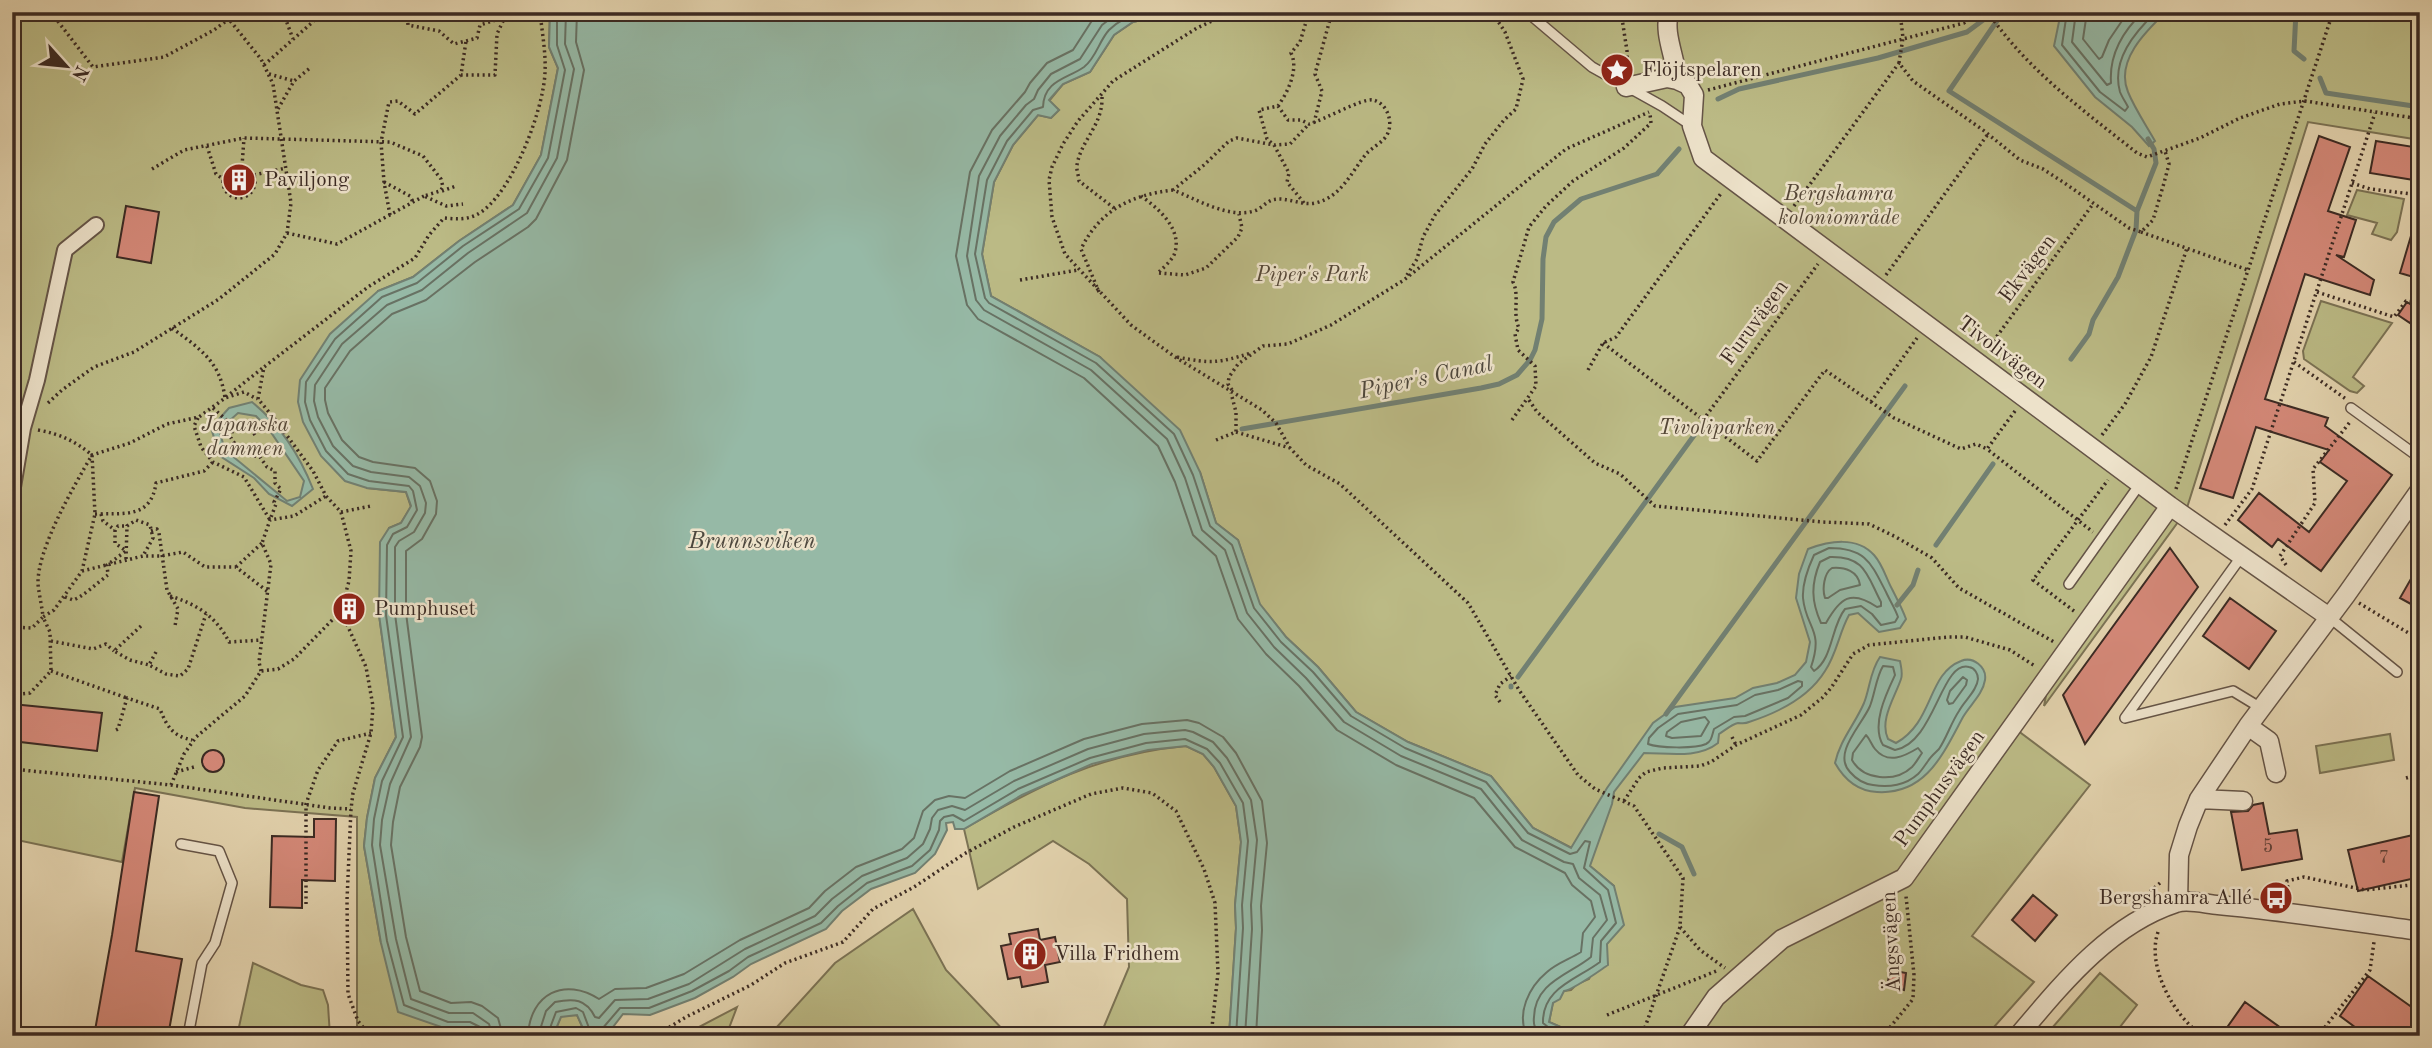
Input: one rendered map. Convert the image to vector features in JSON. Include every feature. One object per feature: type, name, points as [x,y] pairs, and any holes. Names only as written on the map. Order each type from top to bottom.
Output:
[{"type":"street","points":[[1669,12],[1667,31],[1677,73],[1693,95]]},
{"type":"street","points":[[1626,87],[1667,78],[1677,73]]},
{"type":"street","name":"Tivolivägen","points":[[1693,95],[1692,126],[1703,158],[2170,506],[2329,617]]},
{"type":"street","points":[[12,493],[23,428],[37,380],[65,250],[96,225]]},
{"type":"street","points":[[2178,902],[2179,855],[2199,799],[2248,726],[2420,490]]},
{"type":"street","name":"Pumphusvägen","points":[[1689,1036],[1731,972],[1782,939],[1904,878],[2170,506]]},
{"type":"street","points":[[2248,726],[2269,741],[2276,773]]},
{"type":"street","points":[[2199,799],[2243,801]]},
{"type":"street","points":[[2018,1036],[2051,997],[2109,939],[2132,923],[2178,902],[2284,912],[2420,931]]},
{"type":"lane","points":[[1527,12],[1592,67],[1692,126]]},
{"type":"lane","points":[[2354,410],[2420,458]]},
{"type":"lane","points":[[2069,584],[2140,484]]},
{"type":"lane","points":[[2241,556],[2124,718],[2233,691],[2261,708]]},
{"type":"lane","points":[[2329,617],[2397,672]]},
{"type":"lane","points":[[181,844],[219,851],[232,883],[215,943],[202,963],[188,1036]]},
{"type":"path","points":[[12,19],[77,12]]},
{"type":"path","points":[[23,428],[62,390],[94,367],[134,352],[219,299],[275,254],[287,233],[291,203],[273,84],[264,65],[223,12]]},
{"type":"path","points":[[53,13],[93,67],[164,57],[214,30],[226,21],[231,12]]},
{"type":"path","points":[[284,12],[293,39]]},
{"type":"path","points":[[264,65],[324,12]]},
{"type":"path","points":[[390,215],[381,142],[389,102],[398,101],[415,114],[461,75],[495,75],[497,34],[505,17],[480,25],[477,38],[454,44],[439,31],[408,25],[407,12]]},
{"type":"path","points":[[12,695],[30,693],[51,671],[50,632],[43,617],[38,582],[46,548],[67,498],[92,455],[130,443],[167,424],[199,417],[368,287],[415,258],[429,235],[444,218],[465,219],[477,215],[496,201],[510,179],[527,141],[541,97],[545,71],[540,12]]},
{"type":"path","points":[[1231,12],[1196,28],[1113,81],[1078,121],[1063,144],[1049,180],[1052,217],[1065,254],[1131,326],[1262,411],[1276,423],[1290,448],[1306,465],[1340,484],[1468,603],[1511,676],[1578,775],[1595,789],[1634,806],[1683,878],[1680,927],[1642,1036]]},
{"type":"path","points":[[1304,203],[1287,182],[1289,173],[1274,145],[1267,139],[1259,110],[1278,106],[1285,97],[1296,61],[1292,53],[1300,41],[1309,12]]},
{"type":"path","points":[[1312,123],[1322,90],[1315,74],[1332,12]]},
{"type":"path","points":[[1404,280],[1417,259],[1423,237],[1435,215],[1472,169],[1485,144],[1516,109],[1523,79],[1506,32],[1492,12]]},
{"type":"path","points":[[1621,12],[1627,51],[1626,87]]},
{"type":"path","points":[[1784,219],[1899,63],[1903,38],[1900,12]]},
{"type":"path","points":[[1693,95],[1964,23],[1977,12]]},
{"type":"path","points":[[1988,12],[2004,36],[2057,88],[2137,153],[2147,157],[2280,104],[2305,101],[2420,119]]},
{"type":"path","points":[[2170,506],[2333,12]]},
{"type":"path","points":[[461,75],[466,41]]},
{"type":"path","points":[[1899,63],[1913,81],[2020,160],[2043,169],[2137,231],[2248,270]]},
{"type":"path","points":[[277,110],[294,81],[310,68]]},
{"type":"path","points":[[268,73],[294,81]]},
{"type":"path","points":[[1102,96],[1102,109],[1077,165],[1079,181],[1114,208]]},
{"type":"path","points":[[1101,294],[1081,249],[1090,230],[1114,208],[1141,196],[1173,190],[1228,141],[1237,138],[1274,145],[1290,144],[1312,123],[1326,119],[1364,99],[1376,100],[1383,106],[1390,122],[1387,135],[1366,154],[1343,187],[1314,203],[1273,200],[1256,211],[1239,213],[1173,190]]},
{"type":"path","points":[[1278,106],[1289,120],[1312,123]]},
{"type":"path","points":[[1236,432],[1236,412],[1228,384],[1229,377],[1238,364],[1263,346],[1288,344],[1331,325],[1404,280],[1566,149],[1650,112],[1651,123],[1623,148],[1573,181],[1546,206],[1529,227],[1513,282],[1519,328],[1515,340],[1518,350],[1535,366],[1536,387],[1512,420]]},
{"type":"path","points":[[2216,538],[2252,489],[2375,113]]},
{"type":"path","points":[[1876,288],[1988,134]]},
{"type":"path","points":[[152,169],[184,150],[244,138],[390,142],[423,156],[441,179],[443,187],[440,191]]},
{"type":"path","points":[[242,166],[244,138]]},
{"type":"path","points":[[207,146],[216,174],[223,178]]},
{"type":"path","points":[[2137,231],[2153,220],[2169,164],[2165,151]]},
{"type":"path","points":[[234,166],[249,169],[254,176],[256,183],[253,191],[246,197],[237,199],[229,195],[224,188],[223,178],[234,166]]},
{"type":"path","points":[[254,176],[286,168]]},
{"type":"path","points":[[1588,370],[1603,344],[1616,337],[1731,180]]},
{"type":"path","points":[[384,182],[410,196],[413,202]]},
{"type":"path","points":[[2352,183],[2371,189],[2420,195]]},
{"type":"path","points":[[287,233],[337,244],[424,196],[456,186]]},
{"type":"path","points":[[424,196],[446,206],[463,204]]},
{"type":"path","points":[[1141,196],[1160,210],[1172,227],[1176,247],[1173,257],[1159,273],[1185,275],[1206,268],[1238,237],[1242,228],[1239,213]]},
{"type":"path","name":"Ekvägen","points":[[1978,363],[2093,204]]},
{"type":"path","points":[[2093,448],[2125,404],[2151,357],[2187,248]]},
{"type":"path","name":"Furuvägen","points":[[1705,421],[1828,251]]},
{"type":"path","points":[[1020,280],[1078,270]]},
{"type":"path","points":[[2317,292],[2394,317],[2406,301],[2420,303]]},
{"type":"path","points":[[1871,402],[1926,325]]},
{"type":"path","points":[[172,328],[212,360],[222,382],[225,398]]},
{"type":"path","points":[[1603,344],[1757,461],[1825,370],[1886,412],[1961,449],[1976,444],[1987,449],[2101,539]]},
{"type":"path","points":[[1175,357],[1208,363],[1223,362],[1256,351]]},
{"type":"path","points":[[2291,592],[2294,577],[2280,556],[2315,503],[2313,468],[2354,410],[2345,397],[2294,362]]},
{"type":"path","points":[[258,399],[264,366]]},
{"type":"path","points":[[225,398],[244,392],[258,399],[274,418],[313,471],[326,496],[341,512],[351,551],[349,581],[341,611],[294,659],[278,669],[261,671]]},
{"type":"path","points":[[1987,449],[2025,398]]},
{"type":"path","points":[[1529,400],[1537,412],[1595,464],[1620,474],[1655,506],[1869,524],[1932,558],[1959,588],[2068,650]]},
{"type":"path","points":[[212,408],[233,426]]},
{"type":"path","points":[[199,417],[194,426],[201,447],[213,462],[244,477],[270,520]]},
{"type":"path","points":[[233,426],[239,423],[248,426],[255,435]]},
{"type":"path","points":[[233,426],[231,438],[242,454],[260,457],[267,467],[275,471],[275,483],[281,489],[274,502],[276,504],[262,543],[236,567]]},
{"type":"path","points":[[12,627],[32,628],[65,597],[82,571],[95,514],[92,455],[77,442],[56,433],[23,428]]},
{"type":"path","points":[[1216,440],[1236,432],[1290,448]]},
{"type":"path","points":[[95,514],[132,514],[148,505],[154,495],[156,483],[204,471],[213,462]]},
{"type":"path","points":[[2088,621],[2032,580],[2118,467]]},
{"type":"path","points":[[270,520],[294,516],[326,496]]},
{"type":"path","points":[[341,512],[370,506]]},
{"type":"path","points":[[102,514],[103,521],[115,530]]},
{"type":"path","points":[[126,551],[115,543],[115,530],[118,526],[127,526],[136,520],[150,526],[153,538],[143,556]]},
{"type":"path","points":[[126,559],[127,526]]},
{"type":"path","points":[[151,531],[157,529],[159,533],[167,590],[178,610],[175,626]]},
{"type":"path","points":[[171,785],[196,737],[245,696],[261,671],[271,564],[262,543]]},
{"type":"path","points":[[107,565],[126,551]]},
{"type":"path","points":[[82,571],[126,559],[183,552],[205,567],[236,567],[267,591]]},
{"type":"path","points":[[65,597],[73,600],[82,597],[87,590],[108,575],[107,565]]},
{"type":"path","points":[[2346,595],[2420,640]]},
{"type":"path","points":[[170,596],[193,603],[223,631],[229,642],[262,640]]},
{"type":"path","points":[[341,611],[366,667],[373,706],[371,733],[353,793],[347,900],[348,994],[358,1021],[370,1036]]},
{"type":"path","points":[[51,641],[93,649],[106,644],[130,660],[149,665],[166,674],[180,676],[188,669],[206,614]]},
{"type":"path","points":[[114,651],[141,626]]},
{"type":"path","points":[[1622,800],[1646,772],[1662,768],[1700,766],[1711,762],[1736,745],[1801,715],[1832,688],[1853,654],[1869,645],[1948,637],[1965,638],[2010,650],[2025,657],[2049,677]]},
{"type":"path","points":[[149,665],[156,652]]},
{"type":"path","points":[[51,671],[160,709],[166,726],[179,737],[192,740]]},
{"type":"path","points":[[1500,702],[1495,695],[1500,684],[1511,676]]},
{"type":"path","points":[[116,730],[127,698]]},
{"type":"path","points":[[306,904],[306,804],[318,770],[338,741],[371,733]]},
{"type":"path","points":[[1732,737],[1736,745]]},
{"type":"path","points":[[175,773],[194,766]]},
{"type":"path","points":[[12,769],[171,785],[351,809]]},
{"type":"path","points":[[2406,778],[2420,774]]},
{"type":"path","points":[[655,1036],[686,1017],[751,985],[785,963],[843,942],[873,909],[1014,827],[1091,794],[1123,788],[1152,793],[1176,810],[1204,869],[1215,903],[1218,973],[1211,1036]]},
{"type":"path","points":[[2284,912],[2290,896],[2287,881],[2304,877],[2365,890],[2420,884]]},
{"type":"path","name":"Ängsvägen","points":[[1883,1036],[1913,999],[1914,975],[1904,878]]},
{"type":"path","points":[[1680,927],[1700,950],[1731,972]]},
{"type":"path","points":[[2158,932],[2153,946],[2173,1007],[2192,1029],[2203,1036]]},
{"type":"path","points":[[2318,1036],[2370,970],[2375,940]]},
{"type":"path","points":[[1607,1014],[1656,995],[1731,972]]},
{"type":"path","points":[[2326,1027],[2340,1036]]},
{"type":"green space","name":"Japanska dammen","points":[[12,12],[550,12],[549,47],[558,68],[541,155],[513,205],[459,241],[413,277],[378,291],[367,488],[406,492],[411,507],[401,523],[389,528],[379,615],[396,737],[375,778],[364,846],[381,943],[447,1029],[469,1028],[482,1036],[357,1036],[357,817],[245,808],[135,788],[122,862],[12,839]]},
{"type":"green space","name":"Tivoliparken","points":[[1154,12],[2420,12],[2420,140],[2308,122],[2186,511],[2044,706],[2049,679],[2013,727],[2090,785],[1972,936],[2034,982],[1986,1036],[1567,1036],[1563,1028],[1549,1022],[1553,1002],[1564,991],[1571,990],[1589,979],[1607,944],[1614,886],[1572,848],[1533,828],[1491,776],[1408,742],[1356,712],[1259,604],[1238,540],[1216,523],[1200,472],[1100,357],[991,296],[982,254],[994,182],[1013,145],[1038,115],[1051,118],[1059,110],[1049,101],[1063,84],[1090,72],[1114,35],[1133,22],[1151,18]]},
{"type":"green space","points":[[2357,190],[2404,199],[2397,232],[2391,240],[2372,234],[2377,223],[2347,215]]},
{"type":"green space","points":[[2321,301],[2392,323],[2353,377],[2364,386],[2357,393],[2304,359],[2303,351]]},
{"type":"green space","points":[[2390,734],[2394,760],[2320,773],[2316,746]]},
{"type":"green space","points":[[1186,746],[1203,754],[1214,767],[1236,806],[1241,842],[1229,1036],[1100,1036],[1129,967],[1127,899],[1089,864],[1053,841],[978,889],[964,829],[1070,774],[1125,756]]},
{"type":"green space","points":[[913,909],[946,970],[1009,1036],[809,1036],[776,1028],[835,963]]},
{"type":"green space","points":[[253,963],[301,985],[323,990],[328,1005],[330,1036],[237,1036]]},
{"type":"green space","points":[[2100,973],[2137,1005],[2113,1036],[2045,1036]]},
{"type":"green space","points":[[737,1007],[726,1036],[682,1036]]},
{"type":"green space","points":[[577,1015],[586,1035],[591,1036],[553,1036],[561,1016]]},
{"type":"water","name":"Brunnsviken","points":[[550,12],[1154,12],[1151,18],[1133,22],[1114,35],[1090,72],[1063,84],[1049,100],[1059,110],[1051,118],[1038,115],[1013,145],[994,182],[982,254],[991,296],[1100,357],[1180,430],[1200,472],[1216,523],[1238,540],[1260,604],[1286,637],[1318,667],[1356,712],[1408,742],[1491,776],[1533,828],[1571,848],[1607,788],[1653,723],[1675,707],[1735,698],[1753,688],[1777,683],[1795,675],[1806,662],[1810,642],[1796,598],[1799,574],[1808,549],[1842,542],[1867,549],[1880,563],[1906,619],[1900,628],[1879,632],[1858,613],[1849,615],[1825,671],[1810,689],[1792,703],[1760,718],[1733,725],[1719,734],[1718,743],[1710,748],[1682,754],[1644,753],[1614,792],[1590,866],[1614,886],[1624,925],[1607,944],[1608,965],[1580,984],[1564,991],[1560,999],[1553,1003],[1549,1022],[1563,1028],[1567,1036],[1229,1036],[1241,842],[1236,806],[1214,767],[1203,754],[1186,746],[1148,750],[1092,764],[1022,795],[964,829],[955,829],[953,822],[946,823],[947,830],[935,854],[915,873],[871,889],[842,911],[826,929],[751,964],[695,998],[650,1015],[623,1014],[606,1036],[586,1035],[577,1015],[561,1017],[553,1036],[482,1036],[469,1028],[447,1029],[398,1012],[381,943],[364,846],[375,778],[396,737],[379,615],[380,542],[389,528],[401,523],[411,506],[406,492],[367,488],[345,481],[321,456],[303,422],[298,402],[300,380],[330,334],[378,291],[413,277],[459,241],[513,205],[541,155],[558,68],[549,47]]},
{"type":"water","points":[[2061,12],[2166,12],[2142,37],[2129,58],[2126,69],[2128,92],[2155,141],[2149,146],[2132,127],[2095,97],[2054,46]]},
{"type":"water","points":[[252,402],[262,411],[288,442],[313,489],[292,506],[269,494],[254,478],[220,456],[211,428],[229,408]],"holes":[[[238,413],[256,416],[270,431],[304,481],[300,497],[287,501],[225,450],[219,430]]]},
{"type":"water","points":[[1880,657],[1900,661],[1901,679],[1885,724],[1888,739],[1896,743],[1917,723],[1942,676],[1950,667],[1961,661],[1974,661],[1984,671],[1985,680],[1979,695],[1931,769],[1908,787],[1877,792],[1852,783],[1835,763],[1840,747],[1864,703]]},
{"type":"building","points":[[2319,136],[2350,147],[2328,211],[2356,220],[2344,257],[2336,255],[2374,280],[2370,295],[2305,274],[2265,399],[2328,418],[2325,426],[2392,475],[2321,571],[2278,539],[2272,547],[2238,520],[2259,493],[2309,532],[2347,481],[2320,462],[2329,450],[2256,427],[2233,498],[2200,488]]},
{"type":"building","points":[[2376,141],[2420,148],[2420,181],[2370,173]]},
{"type":"building","name":"Paviljong","points":[[241,172],[249,178],[244,187],[237,188],[228,183],[235,173]]},
{"type":"building","points":[[126,206],[159,212],[151,263],[117,257]]},
{"type":"building","points":[[2416,219],[2420,219],[2420,279],[2400,273]]},
{"type":"building","points":[[2407,302],[2419,310],[2410,323],[2398,315]]},
{"type":"building","points":[[2170,548],[2198,587],[2085,744],[2063,695]]},
{"type":"building","points":[[2420,563],[2420,609],[2400,598]]},
{"type":"building","points":[[2230,598],[2276,631],[2249,669],[2203,636]]},
{"type":"building","points":[[12,704],[102,713],[97,751],[12,741]]},
{"type":"building","points":[[209,750],[217,750],[224,757],[224,765],[217,772],[209,772],[202,765],[202,757]]},
{"type":"building","points":[[134,792],[159,796],[136,951],[182,959],[168,1036],[94,1036],[112,935]]},
{"type":"building","points":[[2263,803],[2269,834],[2297,830],[2302,859],[2242,870],[2231,812],[2248,811],[2253,805]]},
{"type":"building","points":[[314,819],[336,819],[335,881],[302,880],[302,908],[270,907],[272,836],[314,837]]},
{"type":"building","points":[[2413,835],[2420,877],[2358,891],[2348,850]]},
{"type":"building","points":[[2033,895],[2057,915],[2035,941],[2012,920]]},
{"type":"building","name":"Villa Fridhem","points":[[1038,929],[1040,940],[1055,937],[1060,962],[1045,965],[1048,982],[1022,987],[1020,977],[1008,979],[1001,946],[1011,944],[1009,934]]},
{"type":"building","points":[[1890,970],[1906,973],[1904,990],[1887,987]]},
{"type":"building","points":[[2368,976],[2420,1013],[2406,1036],[2367,1036],[2340,1016]]},
{"type":"building","points":[[2245,1002],[2292,1036],[2221,1036]]},
{"type":"waterway","name":"Piper's Canal","points":[[1718,99],[1739,89],[1878,58],[1967,32],[1994,12]]},
{"type":"waterway","points":[[2003,12],[1949,91],[2137,211]]},
{"type":"waterway","points":[[2296,12],[2294,51],[2304,59]]},
{"type":"waterway","points":[[2320,78],[2326,93],[2420,107]]},
{"type":"waterway","points":[[2071,359],[2089,334],[2093,320],[2118,277],[2136,230],[2137,211],[2156,163],[2154,149],[2148,139]]},
{"type":"waterway","name":"Piper's Canal","points":[[1242,429],[1481,388],[1499,384],[1517,375],[1535,350],[1542,319],[1546,237],[1554,222],[1581,199],[1657,174],[1679,149]]},
{"type":"waterway","points":[[1666,714],[1905,386]]},
{"type":"waterway","points":[[1518,677],[1706,419]]},
{"type":"waterway","points":[[1936,545],[1993,464]]},
{"type":"waterway","points":[[1897,605],[1913,585],[1918,570]]},
{"type":"waterway","points":[[1659,834],[1682,847],[1694,874]]},
{"type":"place","name":"Flöjtspelaren","points":[[1617,70]]},
{"type":"place","name":"Paviljong","points":[[239,180]]},
{"type":"place","name":"Pumphuset","points":[[349,609]]},
{"type":"place","name":"Bergshamra Allé","points":[[2276,898]]},
{"type":"place","name":"Villa Fridhem","points":[[1030,954]]},
{"type":"park label","name":"Bergshamra koloniområde","points":[[1839,206]]},
{"type":"park label","name":"Piper's Park","points":[[1312,275]]}]
